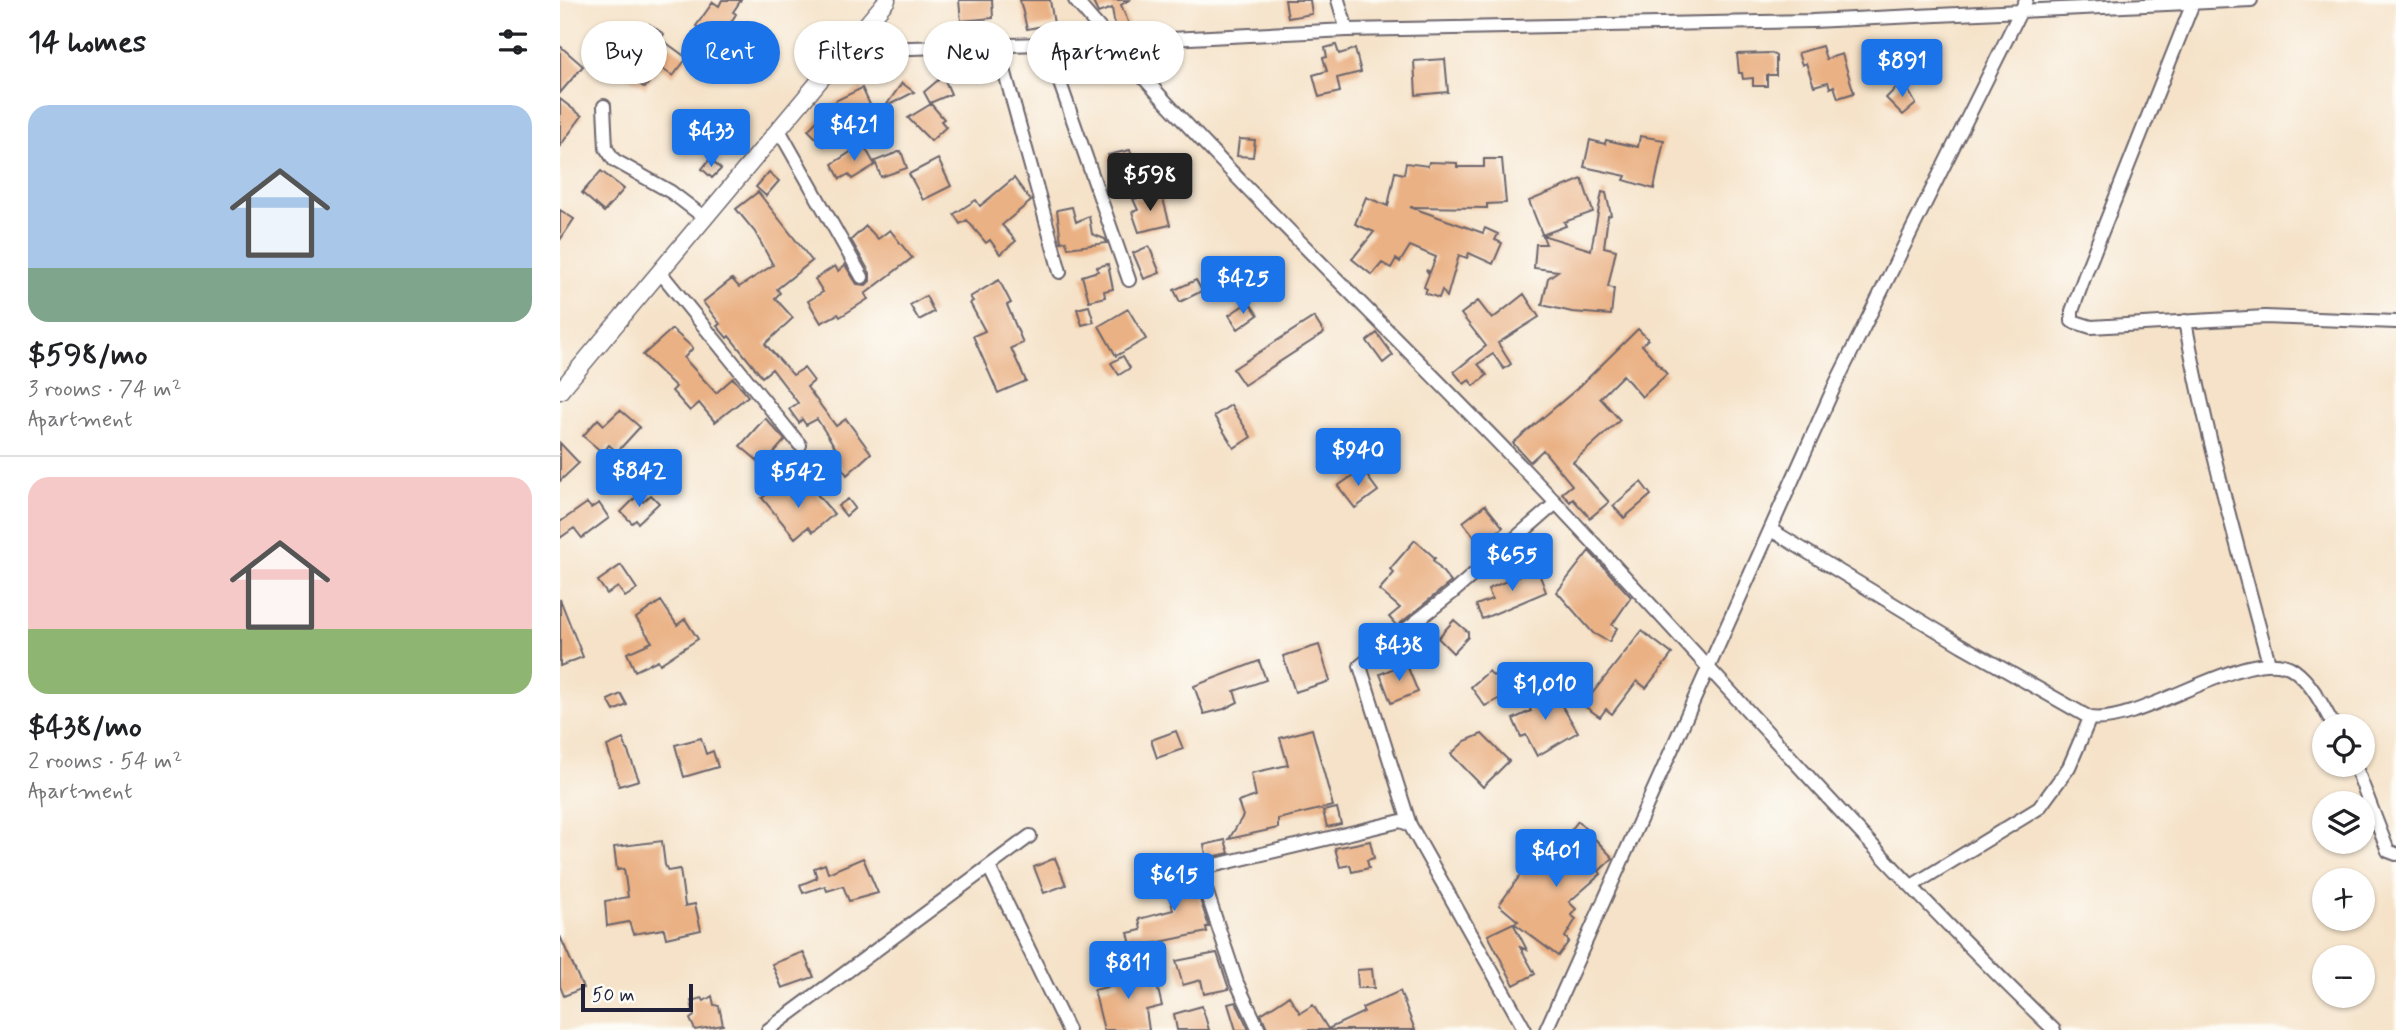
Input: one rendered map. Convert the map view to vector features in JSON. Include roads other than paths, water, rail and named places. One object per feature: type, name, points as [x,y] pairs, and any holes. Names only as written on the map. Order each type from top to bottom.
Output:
[{"type":"street","points":[[870,21],[887,0]]},
{"type":"street","points":[[1075,0],[1093,21]]},
{"type":"street","points":[[1338,0],[1347,30]]},
{"type":"street","points":[[1184,38],[1347,30],[1812,21],[2024,5],[2251,0]]},
{"type":"street","points":[[2193,3],[2071,317],[2075,323],[2091,327],[2265,317],[2396,322]]},
{"type":"street","points":[[1546,1030],[1650,793],[1710,667],[1872,308],[2024,5]]},
{"type":"street","points":[[560,391],[818,84]]},
{"type":"street","points":[[1008,84],[1060,272]]},
{"type":"street","points":[[1060,84],[1129,279]]},
{"type":"street","points":[[1152,84],[1556,503],[1913,885],[2054,1030]]},
{"type":"street","points":[[604,106],[606,148],[614,160],[671,192],[705,218]]},
{"type":"street","points":[[779,130],[862,277]]},
{"type":"street","points":[[660,272],[800,445]]},
{"type":"street","points":[[2185,321],[2199,396],[2226,506],[2269,663]]},
{"type":"street","points":[[1525,1030],[1410,825],[1360,666],[1452,593],[1556,503]]},
{"type":"street","points":[[1771,530],[1961,645],[2090,718],[2101,720],[2129,712],[2234,671],[2269,663],[2286,665],[2295,671],[2313,689],[2327,714]]},
{"type":"street","points":[[1913,885],[2039,808],[2069,767],[2090,718]]},
{"type":"street","points":[[2360,777],[2388,851],[2396,854]]},
{"type":"street","points":[[1259,1030],[1237,983],[1199,869],[1401,821],[1410,825]]},
{"type":"street","points":[[768,1030],[1030,836]]},
{"type":"street","points":[[989,867],[1069,1030]]}]
